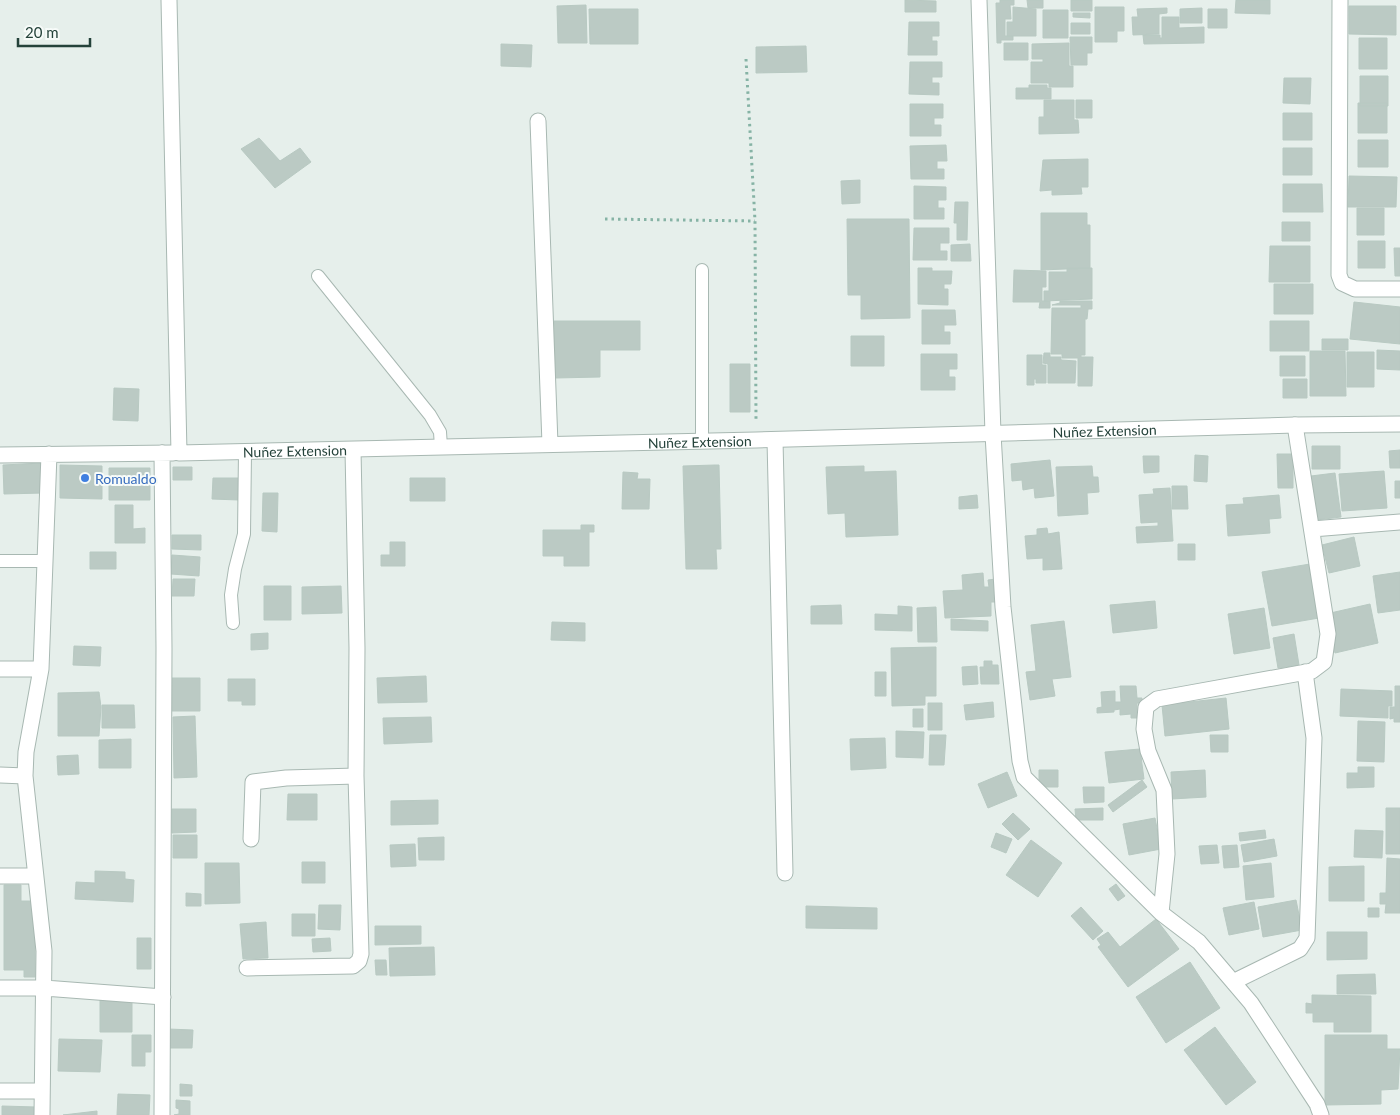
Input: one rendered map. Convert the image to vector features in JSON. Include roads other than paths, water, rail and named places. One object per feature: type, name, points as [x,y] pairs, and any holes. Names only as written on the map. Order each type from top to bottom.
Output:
[{"type":"street","points":[[169,0],[179,452]]},
{"type":"street","points":[[979,0],[993,434],[1003,607],[1020,761],[1024,777],[1161,913],[1199,942],[1256,1011],[1317,1104],[1321,1115]]},
{"type":"street","points":[[1340,0],[1339,275],[1342,283],[1355,289],[1400,289]]},
{"type":"street","points":[[538,121],[550,444]]},
{"type":"street","name":"Nuñez Extension","points":[[0,455],[353,450],[1295,425],[1400,424]]},
{"type":"street","points":[[1161,913],[1167,854],[1164,790],[1148,751],[1144,729],[1146,707],[1157,699],[1312,671],[1324,662],[1328,634],[1295,425]]},
{"type":"street","points":[[776,440],[785,873]]},
{"type":"street","points":[[247,968],[353,966],[359,961],[361,954],[356,776],[357,648],[353,450]]},
{"type":"street","points":[[162,452],[164,638],[162,1115]]},
{"type":"street","points":[[42,1115],[40,1091],[44,951],[25,776],[26,752],[41,669],[48,454]]},
{"type":"street","points":[[1312,529],[1400,522]]},
{"type":"street","points":[[0,669],[41,669]]},
{"type":"street","points":[[1233,982],[1300,948],[1307,938],[1314,738],[1305,672]]},
{"type":"street","points":[[0,775],[25,776]]},
{"type":"street","points":[[251,840],[253,782],[286,778],[356,776]]},
{"type":"street","points":[[0,876],[35,876]]},
{"type":"street","points":[[0,988],[44,988],[162,997]]},
{"type":"street","points":[[0,1091],[40,1091]]},
{"type":"lane","points":[[702,270],[702,441]]},
{"type":"lane","points":[[318,276],[430,414],[440,432],[441,447]]},
{"type":"lane","points":[[233,623],[231,595],[234,569],[244,534],[245,452]]},
{"type":"lane","points":[[0,561],[46,561]]},
{"type":"place","name":"Romualdo","points":[[85,478]]}]
